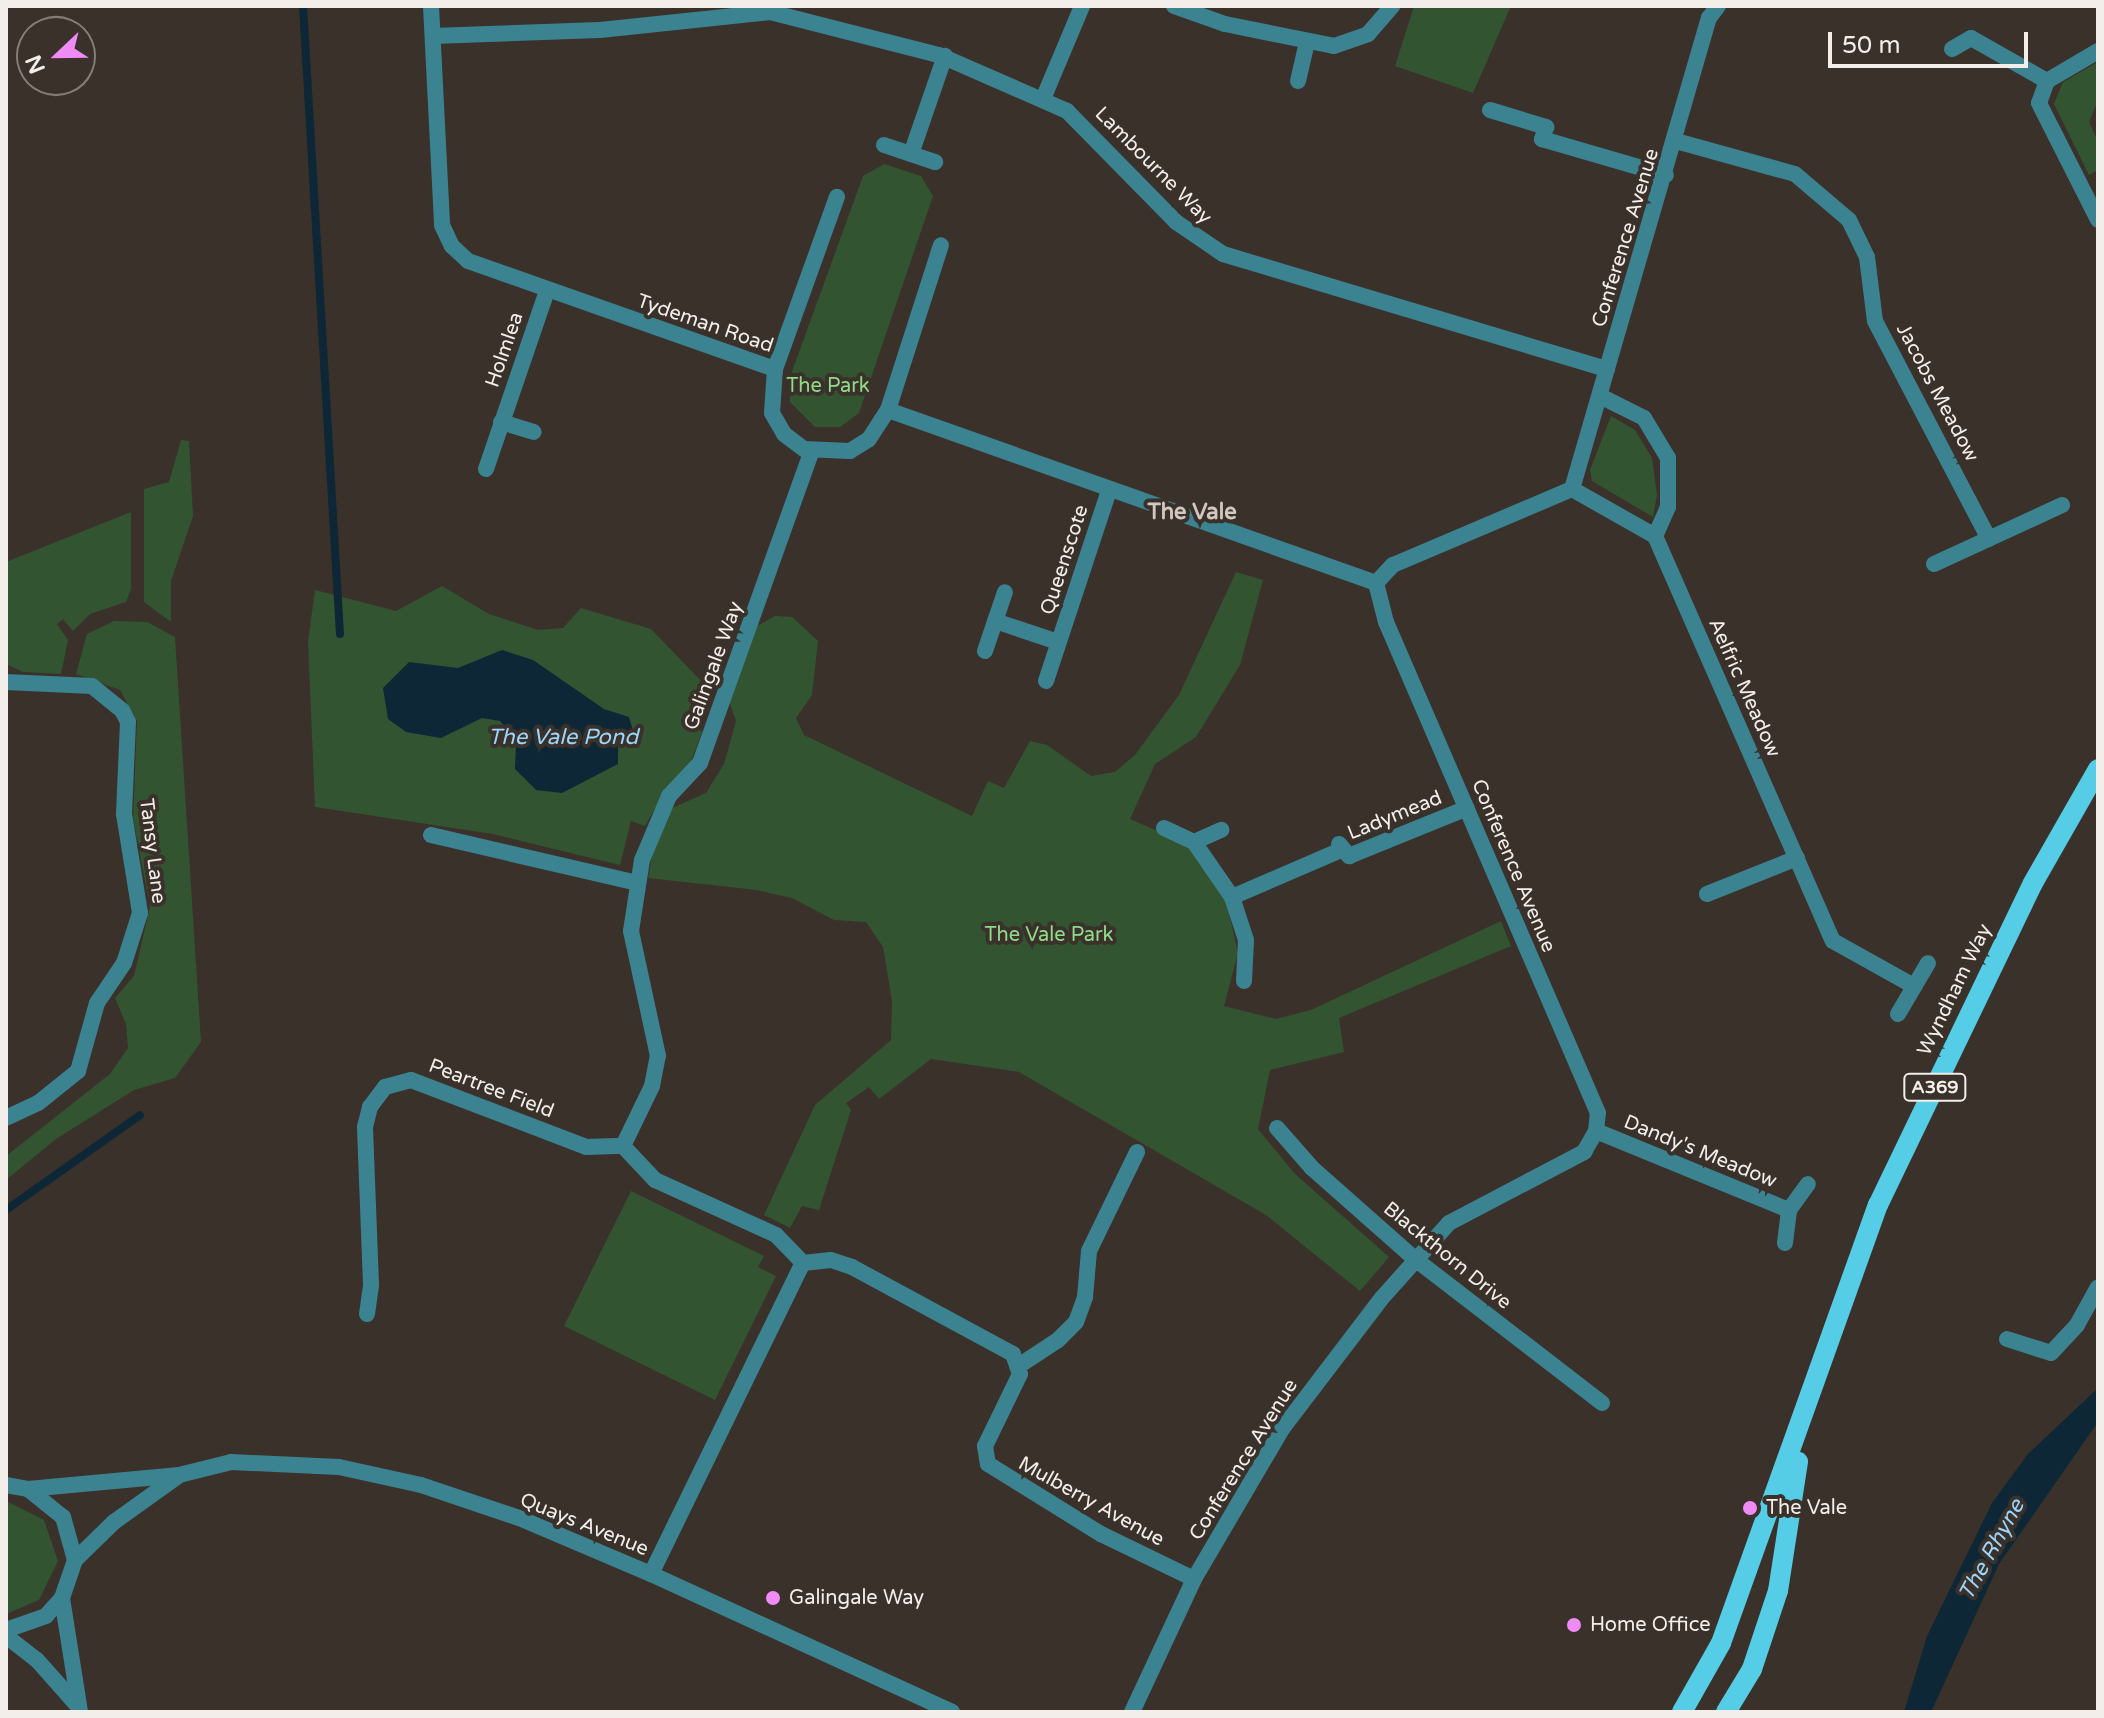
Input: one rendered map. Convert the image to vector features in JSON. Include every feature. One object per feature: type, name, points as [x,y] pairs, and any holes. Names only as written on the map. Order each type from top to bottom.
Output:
[{"type":"main road","name":"Wyndham Way","points":[[1682,1712],[1721,1643],[1805,1419],[1878,1205],[2033,883],[2098,769]]},
{"type":"main road","name":"Wyndham Way","points":[[1726,1712],[1752,1669],[1778,1591],[1805,1419]]},
{"type":"street","name":"Tydeman Road","points":[[431,6],[446,236],[468,261],[775,369],[770,400],[777,424],[793,443],[812,451]]},
{"type":"street","points":[[1043,99],[1082,6]]},
{"type":"street","points":[[1174,6],[1306,45],[1334,46],[1368,34],[1392,6]]},
{"type":"street","name":"Conference Avenue","points":[[1572,489],[1676,141],[1711,8]]},
{"type":"street","name":"Lambourne Way","points":[[433,36],[600,30],[770,12],[945,56],[993,82],[1043,99],[1087,127],[1176,222],[1223,254],[1607,369]]},
{"type":"street","points":[[1952,49],[1972,38],[2047,81]]},
{"type":"street","points":[[1298,81],[1306,45]]},
{"type":"street","points":[[2098,51],[2047,81],[2040,94],[2041,114],[2098,220]]},
{"type":"street","points":[[911,154],[945,56]]},
{"type":"street","points":[[1490,110],[1546,127],[1542,139],[1666,175]]},
{"type":"street","name":"Jacobs Meadow","points":[[1676,141],[1795,174],[1849,220],[1867,257],[1875,321],[1989,539]]},
{"type":"street","points":[[884,145],[935,162]]},
{"type":"street","points":[[775,369],[837,197]]},
{"type":"street","points":[[812,451],[850,451],[869,439],[888,410],[941,245]]},
{"type":"street","name":"Holmlea","points":[[486,469],[547,291]]},
{"type":"street","points":[[888,410],[1376,583],[1393,565],[1572,489],[1655,536],[1668,507],[1670,472],[1665,449],[1644,418],[1600,396]]},
{"type":"street","points":[[501,422],[534,432]]},
{"type":"street","name":"Galingale Way","points":[[623,1146],[652,1086],[658,1056],[634,954],[631,916],[637,883],[662,809],[700,763],[812,451]]},
{"type":"street","name":"Queenscote","points":[[1046,681],[1109,490]]},
{"type":"street","points":[[1934,564],[2062,505]]},
{"type":"street","name":"Aelfric Meadow","points":[[1655,536],[1835,943],[1914,986]]},
{"type":"street","name":"Conference Avenue","points":[[1132,1712],[1194,1579],[1282,1429],[1415,1259],[1465,1211],[1584,1152],[1596,1131],[1598,1113],[1386,622],[1376,583]]},
{"type":"street","points":[[985,651],[1005,592]]},
{"type":"street","name":"Queenscote","points":[[995,621],[1058,642]]},
{"type":"street","name":"Tansy Lane","points":[[6,682],[92,686],[110,696],[126,716],[124,814],[140,913],[124,963],[97,1003],[78,1071],[38,1103],[6,1118]]},
{"type":"street","name":"Ladymead","points":[[1232,897],[1340,846],[1349,856],[1467,808]]},
{"type":"street","points":[[1164,828],[1194,842],[1232,897],[1246,940],[1244,981]]},
{"type":"street","points":[[1194,842],[1221,830]]},
{"type":"street","points":[[431,835],[637,883]]},
{"type":"street","points":[[1707,894],[1797,858]]},
{"type":"street","points":[[1898,1014],[1928,963]]},
{"type":"street","name":"Peartree Field","points":[[367,1314],[371,1284],[365,1127],[370,1107],[385,1087],[411,1080],[586,1147],[623,1146]]},
{"type":"street","name":"Blackthorn Drive","points":[[1277,1128],[1312,1168],[1415,1259],[1602,1403]]},
{"type":"street","name":"Dandy's Meadow","points":[[1596,1131],[1789,1210]]},
{"type":"street","points":[[623,1146],[655,1180],[776,1235],[803,1263]]},
{"type":"street","points":[[803,1263],[831,1260],[852,1267],[997,1344],[1020,1365],[1058,1340],[1076,1322],[1085,1297],[1089,1251],[1137,1152]]},
{"type":"street","name":"Dandy's Meadow","points":[[1785,1243],[1789,1210],[1808,1184]]},
{"type":"street","points":[[651,1574],[803,1263]]},
{"type":"street","points":[[2007,1339],[2051,1353],[2077,1325],[2098,1287]]},
{"type":"street","name":"Mulberry Avenue","points":[[1020,1365],[985,1446],[988,1464],[1101,1534],[1194,1579]]},
{"type":"street","name":"Quays Avenue","points":[[28,1489],[179,1475],[231,1462],[339,1467],[421,1485],[519,1518],[651,1574],[952,1712]]},
{"type":"street","name":"Quays Avenue","points":[[75,1560],[114,1522],[179,1475]]},
{"type":"street","points":[[6,1485],[28,1489],[63,1517],[75,1560],[62,1598],[46,1616],[6,1633],[37,1660],[79,1708]]},
{"type":"street","points":[[62,1598],[79,1708]]},
{"type":"green space","points":[[1414,6],[1511,6],[1473,93],[1395,66]]},
{"type":"green space","points":[[2098,62],[2098,100],[2089,122],[2098,141],[2098,170],[2089,175],[2054,104],[2063,82]]},
{"type":"green space","name":"The Park","points":[[884,164],[921,176],[933,196],[859,413],[840,427],[815,427],[790,402],[790,377],[863,176]]},
{"type":"green space","points":[[1611,416],[1635,430],[1652,458],[1657,495],[1653,517],[1592,481],[1590,470]]},
{"type":"green space","points":[[181,440],[189,441],[193,516],[171,581],[171,622],[144,602],[144,489],[169,482]]},
{"type":"green space","points":[[131,512],[131,589],[126,602],[90,614],[73,631],[63,619],[57,624],[68,640],[61,674],[23,672],[6,664],[6,562]]},
{"type":"green space","name":"The Vale Park","points":[[1236,572],[1263,580],[1240,665],[1196,737],[1155,764],[1130,819],[1183,842],[1201,858],[1227,904],[1238,953],[1224,1006],[1276,1019],[1311,1010],[1501,921],[1511,946],[1339,1018],[1344,1052],[1270,1070],[1258,1129],[1295,1174],[1389,1257],[1360,1291],[1266,1215],[1019,1072],[931,1059],[879,1099],[869,1087],[846,1103],[851,1110],[819,1210],[802,1206],[790,1228],[764,1215],[815,1105],[891,1040],[892,1001],[883,947],[866,922],[834,920],[792,898],[757,890],[648,878],[653,850],[672,808],[706,793],[724,764],[736,721],[729,701],[757,626],[775,616],[792,617],[818,641],[812,695],[796,718],[804,735],[972,816],[988,781],[1004,788],[1030,741],[1047,745],[1091,776],[1115,772],[1135,755],[1179,695]]},
{"type":"green space","points":[[442,586],[489,614],[538,630],[563,628],[581,608],[651,629],[705,685],[693,723],[702,732],[690,764],[666,789],[645,826],[631,821],[620,865],[493,834],[315,807],[308,641],[315,590],[396,611]]},
{"type":"green space","points":[[114,621],[147,622],[175,637],[201,1042],[175,1078],[134,1090],[56,1139],[6,1180],[6,1156],[110,1074],[128,1048],[126,1024],[115,998],[134,976],[150,907],[133,818],[137,721],[120,690],[76,674],[87,634]]},
{"type":"green space","points":[[631,1191],[764,1256],[758,1267],[776,1276],[715,1400],[564,1326]]},
{"type":"green space","points":[[6,1501],[44,1520],[58,1561],[39,1600],[6,1614]]},
{"type":"water","name":"The Vale Pond","points":[[502,650],[533,660],[604,709],[629,717],[634,734],[618,734],[618,764],[562,793],[536,790],[515,769],[516,741],[500,721],[482,718],[441,738],[406,732],[388,719],[383,688],[409,662],[458,668]]},
{"type":"water","name":"The Rhyne","points":[[2098,1388],[2098,1422],[1999,1564],[1931,1712],[1904,1712],[1927,1636],[1992,1503],[2028,1454]]},
{"type":"waterway","points":[[303,6],[340,634]]},
{"type":"waterway","points":[[6,1210],[140,1115]]},
{"type":"place","name":"The Vale","points":[[1750,1508]]},
{"type":"place","name":"Galingale Way","points":[[773,1598]]},
{"type":"place","name":"Home Office","points":[[1574,1625]]},
{"type":"district","name":"The Vale","points":[[1192,513]]}]
